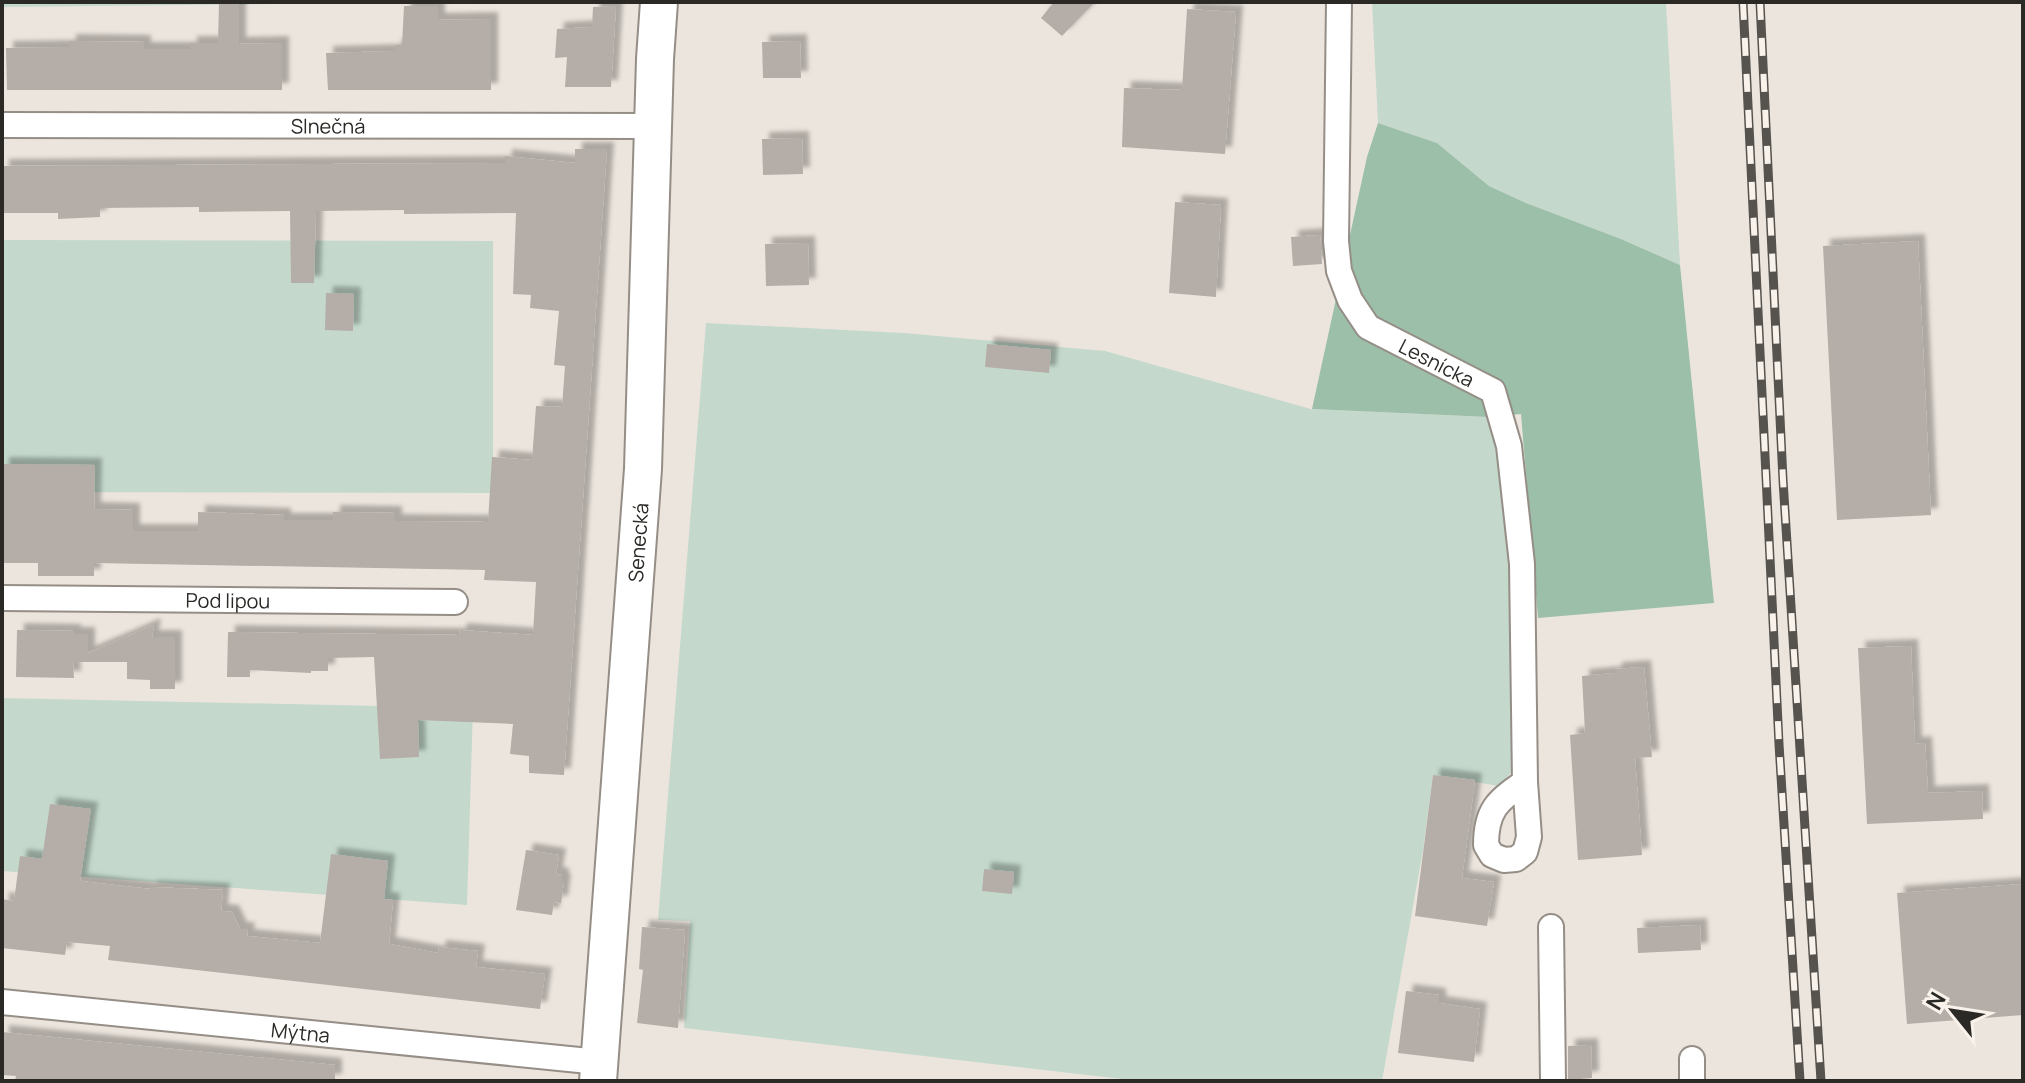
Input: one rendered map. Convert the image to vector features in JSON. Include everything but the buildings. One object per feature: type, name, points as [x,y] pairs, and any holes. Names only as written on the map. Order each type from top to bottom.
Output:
[{"type":"main road","name":"Senecká","points":[[598,1071],[643,469],[659,2]]},
{"type":"street","name":"Lesnícka","points":[[1339,2],[1336,241],[1339,271],[1350,300],[1368,327],[1493,391],[1509,446],[1522,564],[1525,782]]},
{"type":"street","name":"Slnečná","points":[[2,125],[654,126]]},
{"type":"street","name":"Pod lipou","points":[[2,598],[455,602]]},
{"type":"street","points":[[1551,927],[1553,1081]]},
{"type":"street","name":"Mýtna","points":[[2,1002],[598,1071]]},
{"type":"green space","points":[[2,2],[450,2],[2,7]]},
{"type":"green space","points":[[1372,2],[1666,2],[1680,265],[1489,186],[1437,143],[1378,123]]},
{"type":"green space","points":[[1378,123],[1437,143],[1489,186],[1680,265],[1714,603],[1538,618],[1521,414],[1488,417],[1312,409],[1367,157]]},
{"type":"green space","points":[[2,240],[493,241],[493,493],[2,492]]},
{"type":"green space","points":[[706,323],[904,333],[1105,351],[1311,409],[1488,417],[1501,445],[1513,563],[1516,767],[1499,786],[1433,775],[1423,850],[1382,1081],[1139,1081],[684,1028],[690,921],[658,920]]},
{"type":"green space","points":[[2,698],[473,708],[467,905],[2,871]]},
{"type":"railway","points":[[1743,2],[1779,744],[1800,1081]]},
{"type":"railway","points":[[1760,2],[1783,480],[1821,1081]]}]
